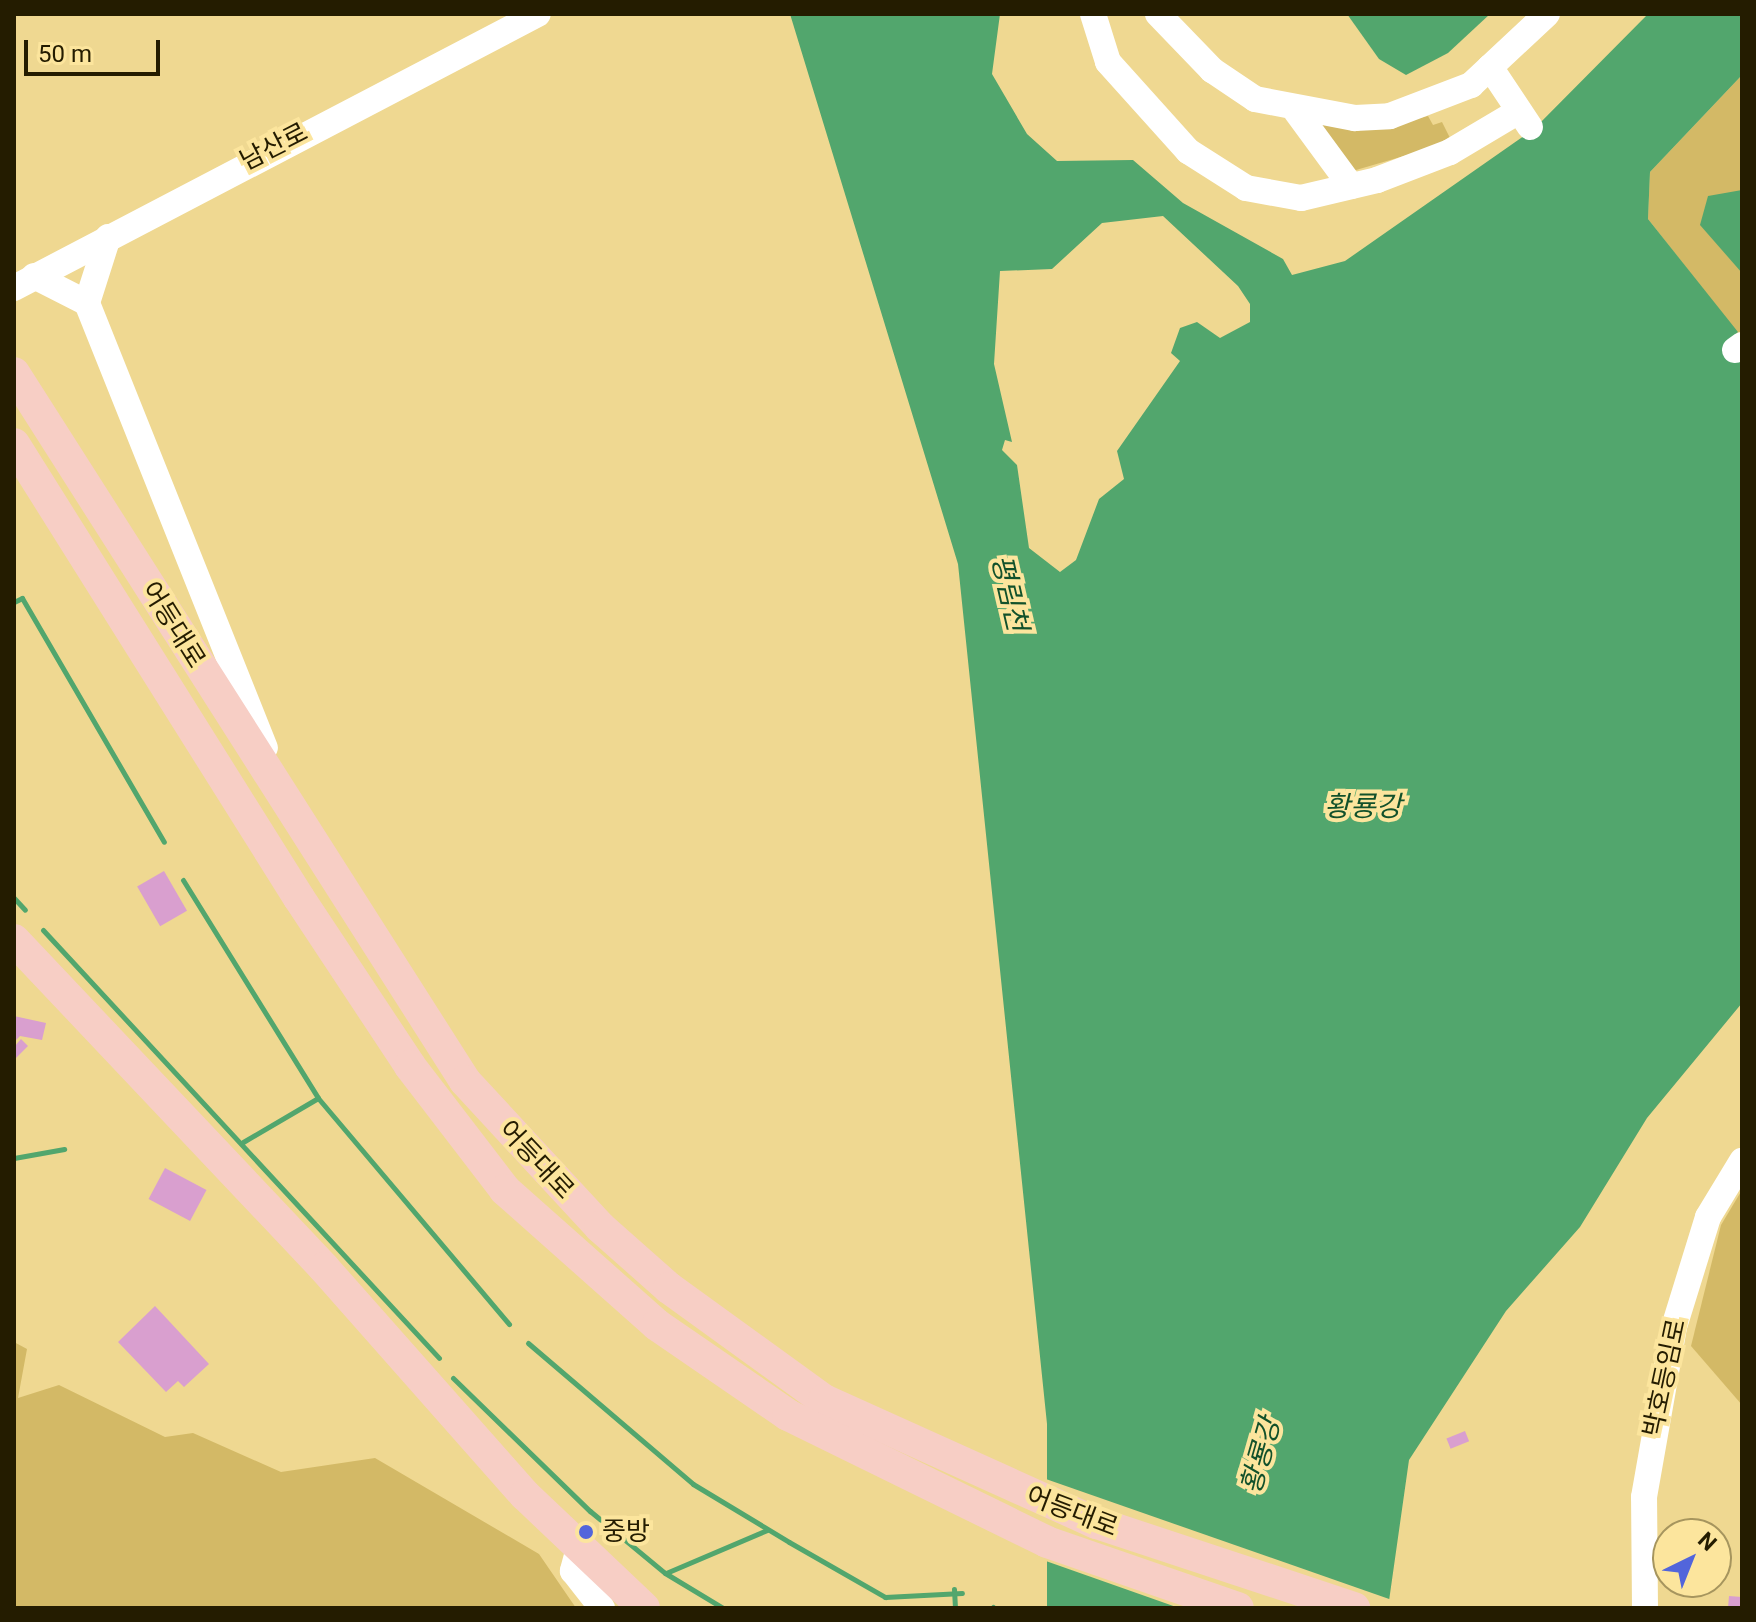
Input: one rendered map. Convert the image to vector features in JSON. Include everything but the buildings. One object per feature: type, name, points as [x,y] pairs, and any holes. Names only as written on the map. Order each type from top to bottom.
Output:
[{"type":"main road","name":"어등대로","points":[[14,373],[294,822],[465,1081],[543,1172],[669,1288],[824,1400],[1097,1523],[1354,1608]]},
{"type":"main road","name":"어등대로","points":[[14,444],[299,898],[410,1066],[505,1190],[657,1325],[788,1415],[921,1486],[1047,1542],[1238,1608]]},
{"type":"main road","points":[[14,940],[579,1548],[644,1608]]},
{"type":"street","name":"남산로","points":[[24,282],[538,14]]},
{"type":"street","points":[[1093,14],[1108,62],[1188,151],[1246,188],[1301,198],[1351,186],[1450,152],[1525,119],[1490,67]]},
{"type":"street","points":[[1158,14],[1212,70],[1255,99],[1296,111],[1390,116],[1438,101],[1490,67],[1547,14]]},
{"type":"street","points":[[1296,111],[1351,186]]},
{"type":"street","points":[[108,237],[87,303],[294,822]]},
{"type":"street","points":[[24,282],[87,303]]},
{"type":"street","name":"박호등임로","points":[[1645,1608],[1644,1497],[1674,1327],[1708,1217],[1742,1161]]},
{"type":"street","points":[[579,1548],[573,1571],[602,1608]]},
{"type":"shaded area","points":[[1742,75],[1742,361],[1730,339],[1737,332],[1648,219],[1650,172]]},
{"type":"shaded area","points":[[1428,116],[1433,125],[1442,122],[1452,142],[1356,170],[1341,167],[1315,125],[1395,124]]},
{"type":"shaded area","points":[[1742,1190],[1742,1405],[1691,1346],[1721,1225]]},
{"type":"shaded area","points":[[14,1342],[27,1349],[18,1398],[59,1385],[165,1437],[193,1433],[281,1472],[375,1458],[539,1554],[576,1608],[14,1608]]},
{"type":"water","name":"황룡강","points":[[790,14],[1000,14],[992,74],[1027,134],[1057,161],[1133,160],[1183,203],[1283,259],[1292,275],[1345,261],[1534,129],[1648,14],[1742,14],[1742,75],[1650,172],[1648,219],[1738,332],[1730,339],[1742,361],[1742,1003],[1647,1118],[1580,1227],[1506,1311],[1409,1460],[1388,1608],[1047,1608],[1047,1424],[958,564]],"holes":[[[1163,216],[1238,286],[1250,304],[1250,322],[1220,338],[1197,322],[1180,328],[1171,353],[1180,361],[1117,451],[1124,479],[1099,499],[1076,560],[1060,572],[1029,548],[1017,465],[1002,450],[1005,440],[1012,442],[994,364],[1000,271],[1052,269],[1102,223]]]},
{"type":"water","points":[[1347,14],[1490,14],[1448,53],[1406,75],[1379,59]]},
{"type":"water","points":[[1742,190],[1742,273],[1700,225],[1708,196]]},
{"type":"pier","points":[[1043,1478],[1392,1600],[1392,1608],[1179,1608],[1043,1560]]},
{"type":"waterway","points":[[14,602],[22,598],[164,842]]},
{"type":"waterway","points":[[183,880],[318,1098],[509,1324]]},
{"type":"waterway","points":[[14,898],[25,910]]},
{"type":"waterway","points":[[43,930],[439,1358]]},
{"type":"waterway","points":[[243,1142],[318,1098]]},
{"type":"waterway","points":[[14,1158],[64,1149]]},
{"type":"waterway","points":[[528,1343],[693,1484],[789,1542],[885,1597],[962,1593]]},
{"type":"waterway","points":[[453,1378],[590,1511],[665,1573],[723,1608]]},
{"type":"waterway","points":[[666,1573],[767,1530]]},
{"type":"waterway","points":[[954,1589],[955,1608]]},
{"type":"place","name":"중방","points":[[586,1532]]},
{"type":"water label","name":"평림천","points":[[1009,593]]}]
